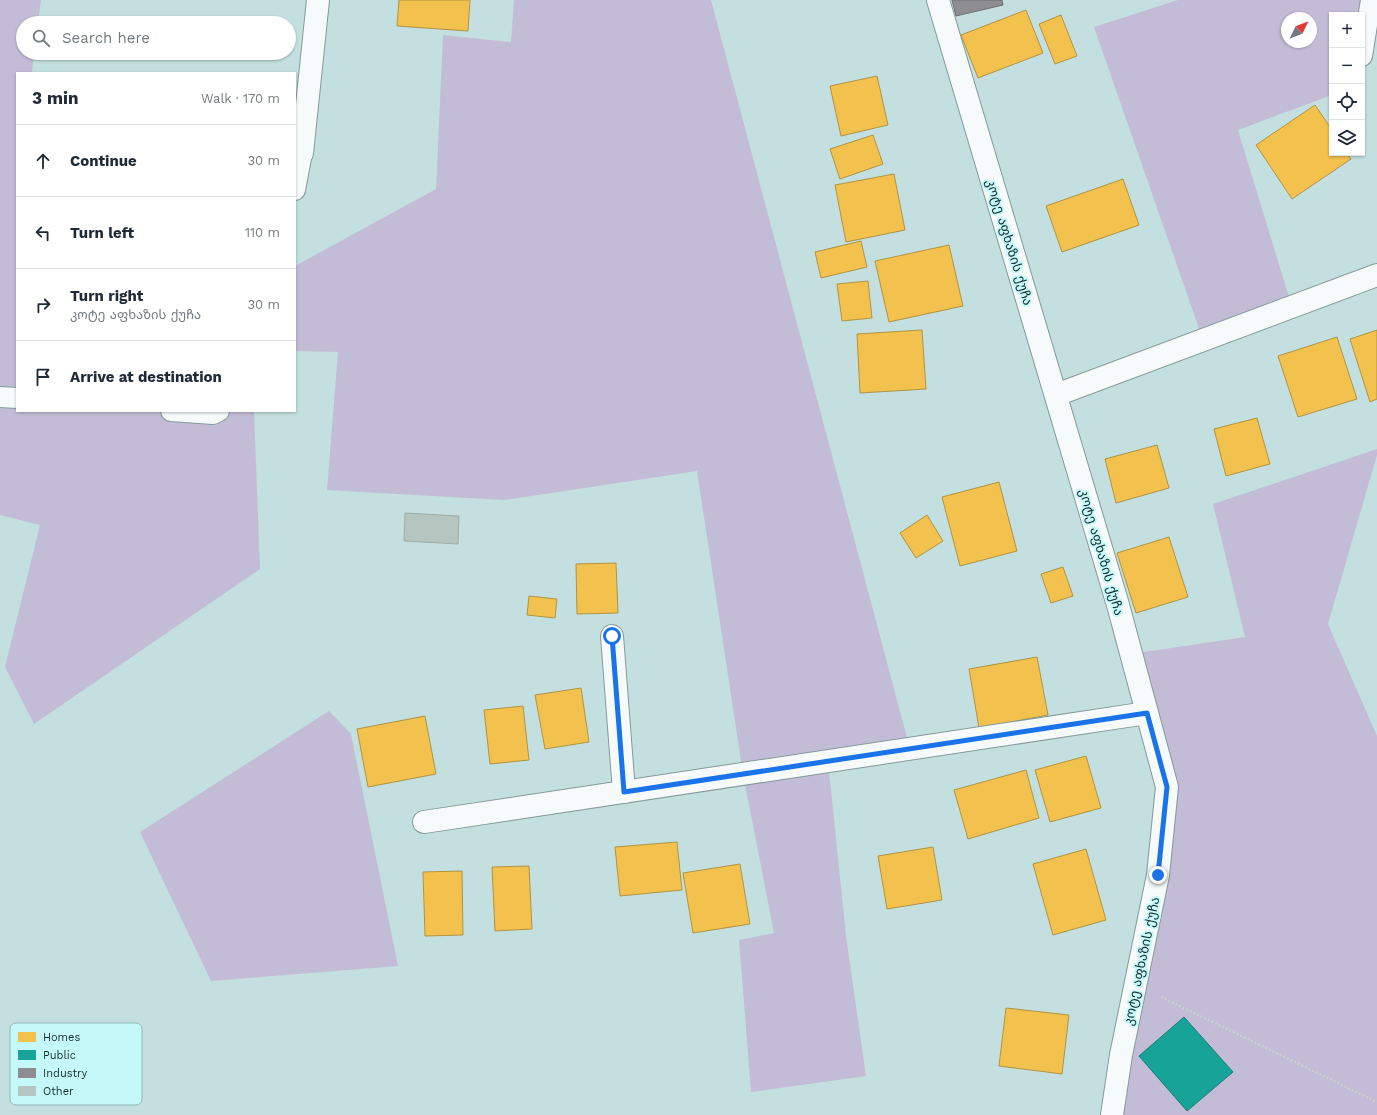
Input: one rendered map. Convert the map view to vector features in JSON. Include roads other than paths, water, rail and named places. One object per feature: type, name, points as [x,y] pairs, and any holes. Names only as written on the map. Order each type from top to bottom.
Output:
[{"type":"street","points":[[299,153],[318,0]]},
{"type":"street","name":"კოტე აფხაზის ქუჩა","points":[[938,0],[1118,605],[1167,787],[1158,875],[1121,1055],[1112,1115]]},
{"type":"street","points":[[1056,395],[1377,275]]},
{"type":"street","points":[[612,636],[624,792]]},
{"type":"street","points":[[424,822],[1147,713]]},
{"type":"lane","points":[[1363,48],[1371,0]]},
{"type":"lane","points":[[296,181],[299,153]]},
{"type":"lane","points":[[0,397],[16,398]]},
{"type":"lane","points":[[186,412],[213,414],[217,412]]}]
